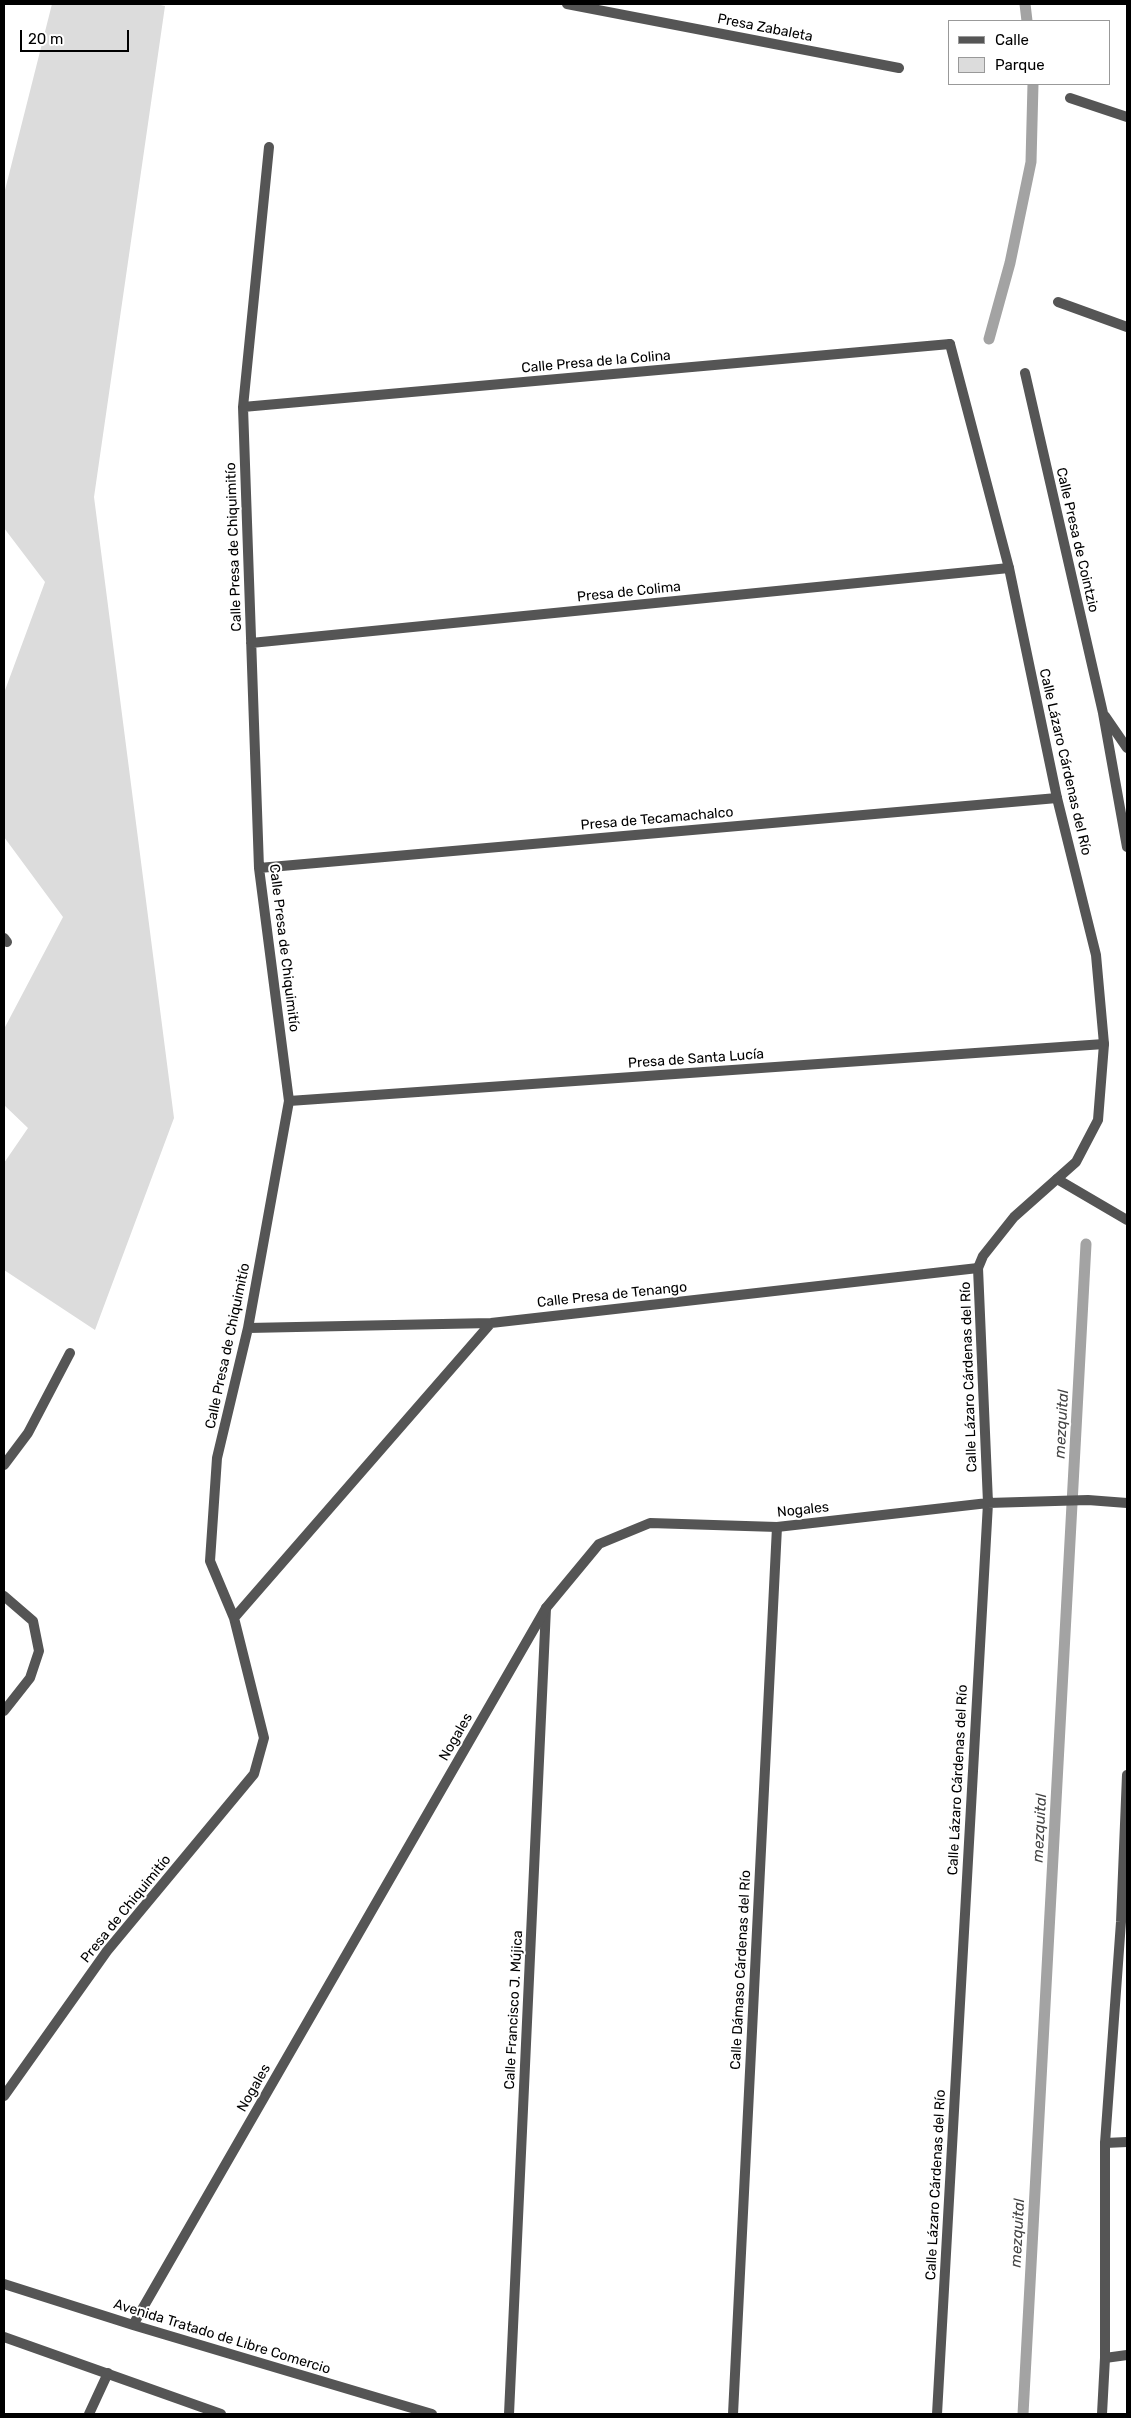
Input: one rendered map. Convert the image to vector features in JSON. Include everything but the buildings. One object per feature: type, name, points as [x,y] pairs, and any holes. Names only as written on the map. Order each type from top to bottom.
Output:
[{"type":"street","name":"Presa Zabaleta","points":[[567,4],[898,68]]},
{"type":"street","points":[[1070,98],[1127,117]]},
{"type":"street","name":"Calle Presa de Chiquimitío","points":[[264,1738],[234,1618],[210,1561],[217,1458],[248,1328],[290,1101],[259,868],[243,407],[269,147]]},
{"type":"street","points":[[1058,302],[1127,327]]},
{"type":"street","name":"Calle Presa de la Colina","points":[[243,407],[950,344]]},
{"type":"street","name":"Calle Lázaro Cárdenas del Río","points":[[937,2414],[988,1503],[978,1268],[983,1256],[1014,1216],[1076,1162],[1098,1120],[1104,1044],[1096,955],[1057,798],[1009,568],[950,344]]},
{"type":"street","name":"Calle Presa de Cointzio","points":[[1025,373],[1103,713],[1127,847]]},
{"type":"street","name":"Presa de Colima","points":[[251,643],[1009,568]]},
{"type":"street","name":"Calle Presa de Cointzio","points":[[1103,713],[1127,748]]},
{"type":"street","name":"Presa de Tecamachalco","points":[[259,868],[1057,798]]},
{"type":"street","name":"Presa de Santa Lucía","points":[[290,1101],[1104,1044]]},
{"type":"street","points":[[1057,1179],[1127,1220]]},
{"type":"street","name":"Calle Presa de Tenango","points":[[248,1328],[491,1322],[978,1268]]},
{"type":"street","points":[[234,1618],[491,1322]]},
{"type":"street","points":[[4,1465],[28,1433],[70,1353]]},
{"type":"street","name":"Nogales","points":[[133,2325],[546,1608],[599,1544],[650,1523],[777,1528],[988,1503],[1088,1500],[1127,1503]]},
{"type":"street","name":"Calle Dámaso Cárdenas del Río","points":[[733,2414],[777,1528]]},
{"type":"street","points":[[4,1596],[33,1621],[39,1651],[30,1678],[4,1710]]},
{"type":"street","name":"Calle Francisco J. Mújica","points":[[509,2414],[546,1608]]},
{"type":"street","name":"Presa de Chiquimitío","points":[[4,2096],[107,1951],[254,1774],[264,1738]]},
{"type":"street","points":[[1102,2414],[1105,2358],[1105,2143],[1124,1922],[1127,1775]]},
{"type":"street","points":[[1105,2143],[1127,2142]]},
{"type":"street","name":"Avenida Tratado de Libre Comercio","points":[[4,2284],[133,2325],[432,2414]]},
{"type":"street","points":[[4,2338],[221,2414]]},
{"type":"street","points":[[1105,2358],[1127,2355]]},
{"type":"street","points":[[89,2414],[108,2373]]},
{"type":"green space","points":[[52,4],[156,4],[165,6],[94,497],[174,1118],[95,1330],[4,1270],[4,1163],[28,1128],[4,1105],[4,1029],[63,917],[4,837],[4,693],[45,582],[4,528],[4,194]]},
{"type":"waterway","points":[[1025,4],[1027,20]]},
{"type":"waterway","points":[[989,339],[1010,263],[1031,162],[1033,85]]},
{"type":"waterway","name":"mezquital","points":[[1023,2414],[1086,1244]]}]
